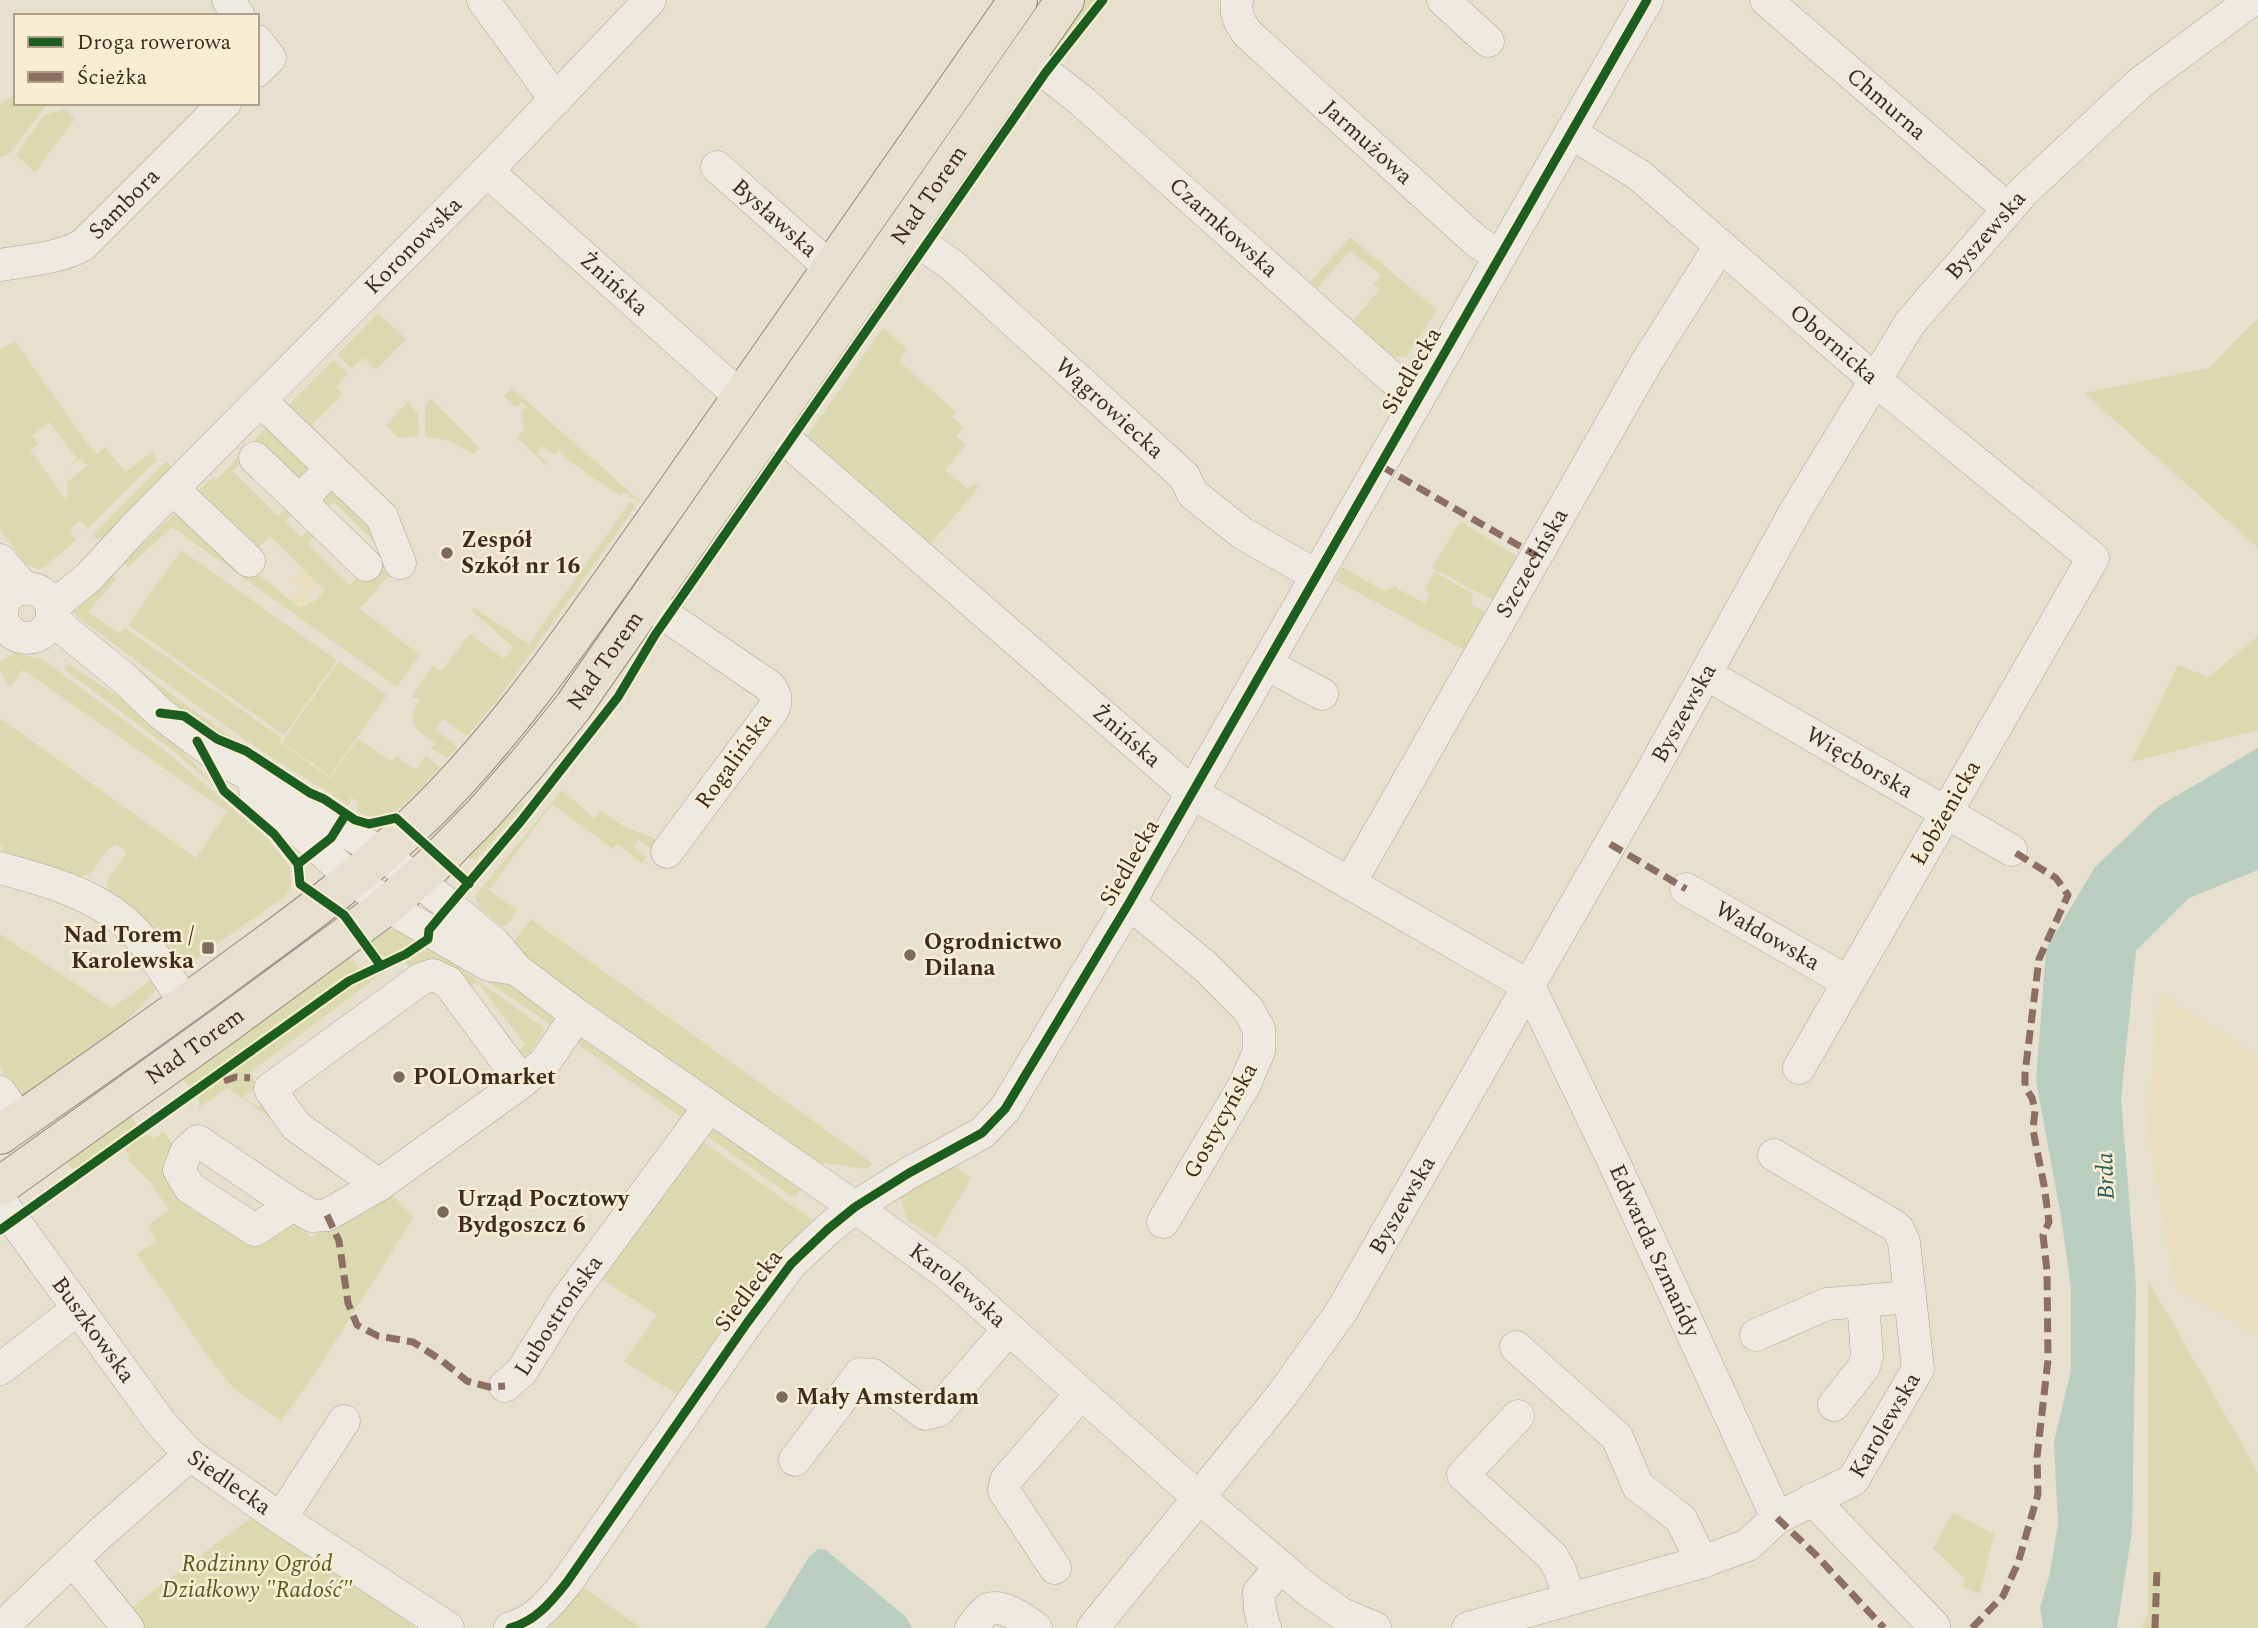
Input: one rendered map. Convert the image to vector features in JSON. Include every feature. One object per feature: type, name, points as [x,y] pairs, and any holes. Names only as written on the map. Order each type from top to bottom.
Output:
[{"type":"main road","name":"Nad Torem","points":[[7,1116],[186,1004],[352,879],[382,854],[456,782],[527,698],[832,269],[1017,0]]},
{"type":"main road","name":"Nad Torem","points":[[0,1186],[388,905],[458,840],[526,765],[573,707],[1065,0]]},
{"type":"street","points":[[483,0],[556,100]]},
{"type":"street","name":"Koronowska","points":[[20,613],[134,528],[556,100],[650,0]]},
{"type":"street","points":[[1443,0],[1488,41]]},
{"type":"street","name":"Siedlecka","points":[[510,1628],[528,1620],[551,1602],[775,1284],[812,1243],[855,1207],[909,1173],[982,1133],[1005,1109],[1129,903],[1647,0]]},
{"type":"street","name":"Chmurna","points":[[1766,0],[2008,209]]},
{"type":"street","name":"Byszewska","points":[[1093,1628],[1282,1395],[1340,1312],[1529,986],[1796,510],[1910,323],[2024,191],[2140,83],[2252,0]]},
{"type":"street","name":"Jarmużowa","points":[[1230,12],[1248,34],[1466,232],[1499,256]]},
{"type":"street","name":"Czarnkowska","points":[[1026,57],[1083,102],[1392,378],[1419,397]]},
{"type":"street","name":"Sambora","points":[[0,265],[55,257],[83,245],[223,105]]},
{"type":"street","name":"Obornicka","points":[[1571,133],[1639,175],[1875,380],[2094,558]]},
{"type":"street","name":"Bysławska","points":[[717,167],[832,269]]},
{"type":"street","name":"Żnińska","points":[[486,171],[741,397]]},
{"type":"street","name":"Wągrowiecka","points":[[904,232],[952,265],[992,301],[1184,476],[1193,494],[1242,533],[1317,576]]},
{"type":"street","name":"Szczecińska","points":[[1350,883],[1646,363],[1720,246]]},
{"type":"street","points":[[261,401],[382,517],[400,563]]},
{"type":"street","name":"Żnińska","points":[[769,425],[1192,793],[1529,986]]},
{"type":"street","points":[[255,458],[366,565]]},
{"type":"street","points":[[300,501],[331,468]]},
{"type":"street","points":[[173,489],[249,561]]},
{"type":"street","name":"Łobżenicka","points":[[1799,1068],[2094,558]]},
{"type":"street","points":[[0,560],[20,613],[51,643],[104,681],[140,704],[160,713],[229,764]]},
{"type":"street","name":"Rogalińska","points":[[646,602],[769,685],[775,694],[776,704],[667,852]]},
{"type":"street","points":[[1266,664],[1322,694]]},
{"type":"street","name":"Więcborska","points":[[1706,674],[2011,850]]},
{"type":"street","name":"Karolewska","points":[[229,764],[309,808],[382,854],[494,943],[516,970],[951,1277],[1281,1567],[1332,1608],[1351,1619],[1376,1628]]},
{"type":"street","name":"Karolewska","points":[[229,764],[270,806],[352,879],[388,905],[488,965],[516,970]]},
{"type":"street","points":[[0,868],[56,885],[109,910],[137,935],[186,1004]]},
{"type":"street","name":"Wałdowska","points":[[1686,889],[1848,982]]},
{"type":"street","name":"Gostycyńska","points":[[1129,903],[1208,968],[1248,1009],[1259,1029],[1259,1051],[1245,1084],[1163,1222]]},
{"type":"street","points":[[379,1185],[296,1126],[270,1089],[421,979],[433,975],[447,982],[522,1082]]},
{"type":"street","name":"Edwarda Szmańdy","points":[[1529,986],[1611,1156],[1777,1518]]},
{"type":"street","points":[[290,1203],[312,1216],[327,1215],[379,1185],[522,1082],[545,1062],[577,1015]]},
{"type":"street","name":"Lubostrońska","points":[[505,1386],[522,1370],[565,1302],[709,1107]]},
{"type":"street","name":"Karolewska","points":[[1468,1628],[1702,1562],[1748,1545],[1777,1518],[1853,1480],[1915,1374],[1918,1364],[1904,1242],[1898,1229],[1774,1155]]},
{"type":"street","name":"Buszkowska","points":[[0,1201],[160,1422],[190,1455]]},
{"type":"street","points":[[1756,1335],[1827,1304],[1910,1297]]},
{"type":"street","points":[[1834,1405],[1864,1367],[1867,1356],[1863,1301]]},
{"type":"street","points":[[0,1369],[78,1309]]},
{"type":"street","points":[[794,1460],[860,1374],[873,1375],[925,1414],[937,1411],[1009,1329]]},
{"type":"street","points":[[1516,1347],[1617,1437],[1639,1486],[1681,1519],[1702,1562]]},
{"type":"street","points":[[1055,1568],[1004,1491],[1006,1480],[1081,1394]]},
{"type":"street","points":[[1518,1416],[1463,1475],[1552,1556],[1560,1570],[1570,1600]]},
{"type":"street","points":[[281,1518],[344,1421]]},
{"type":"street","name":"Siedlecka","points":[[1,1628],[190,1455],[436,1625]]},
{"type":"street","points":[[1812,1499],[1934,1626]]},
{"type":"street","points":[[73,1560],[128,1628]]},
{"type":"street","points":[[1265,1628],[1259,1592],[1281,1567]]},
{"type":"street","points":[[971,1628],[988,1610],[997,1608],[1024,1619],[1036,1628]]},
{"type":"shaded area","points":[[303,569],[318,583],[307,595],[314,602],[304,604],[301,608],[291,600],[303,587],[292,581]]},
{"type":"shaded area","points":[[2159,993],[2258,1057],[2258,1335],[2176,1289],[2148,1129]]},
{"type":"green space","points":[[1079,0],[1099,0],[1052,61],[1044,54]]},
{"type":"green space","points":[[14,95],[14,105],[46,106],[8,155],[0,157],[0,104]]},
{"type":"green space","points":[[65,109],[75,119],[35,172],[16,155],[44,115]]},
{"type":"green space","points":[[1350,237],[1437,310],[1406,357],[1388,357],[1350,324],[1380,289],[1374,284],[1381,275],[1350,251],[1317,288],[1310,282]]},
{"type":"green space","points":[[378,313],[406,339],[376,370],[363,358],[352,369],[337,355]]},
{"type":"green space","points":[[2258,318],[2258,548],[2084,393],[2209,368]]},
{"type":"green space","points":[[883,328],[907,349],[899,361],[956,412],[953,417],[963,427],[956,436],[966,445],[945,470],[968,489],[974,484],[979,487],[931,544],[807,436]]},
{"type":"green space","points":[[15,341],[97,454],[105,447],[125,472],[152,452],[157,460],[88,529],[80,521],[70,530],[76,540],[39,569],[25,564],[0,529],[0,349]],"holes":[[[49,422],[77,458],[70,466],[80,458],[87,466],[67,482],[67,501],[30,450],[38,444],[32,435]]]},
{"type":"green space","points":[[333,360],[348,374],[336,387],[343,394],[307,430],[285,409]]},
{"type":"green space","points":[[512,388],[640,501],[624,492],[620,496],[563,457],[559,451],[555,455],[542,446],[537,454],[548,463],[546,465],[517,438],[524,428],[521,412],[527,406],[522,402],[515,407],[504,397]]},
{"type":"green space","points":[[431,398],[479,448],[474,454],[447,440],[425,437],[425,406]]},
{"type":"green space","points":[[408,402],[418,414],[419,436],[399,438],[386,425]]},
{"type":"green space","points":[[269,425],[309,461],[311,471],[308,479],[303,484],[260,445],[233,471],[278,516],[287,507],[294,507],[294,512],[285,521],[301,537],[315,526],[318,532],[308,544],[350,585],[384,552],[334,502],[323,512],[313,502],[329,486],[368,524],[382,545],[392,571],[360,609],[420,655],[397,687],[172,527],[128,567],[123,562],[183,506],[188,510],[193,504],[189,500],[210,479],[218,478]],"holes":[[[270,536],[325,590],[314,602],[300,608],[242,561],[248,556],[263,567],[265,564],[255,557],[254,552]]]},
{"type":"green space","points":[[167,461],[175,473],[103,539],[93,537],[92,535]]},
{"type":"green space","points":[[630,502],[636,506],[499,698],[467,736],[443,719],[436,729],[458,747],[447,759],[431,748],[435,743],[414,725],[413,714],[420,700],[411,697],[433,665],[441,671],[470,634],[504,659],[513,647],[472,611],[474,608],[529,644]]},
{"type":"green space","points":[[1460,521],[1518,557],[1493,600],[1432,568]]},
{"type":"green space","points":[[181,550],[337,660],[284,735],[128,625]]},
{"type":"green space","points":[[1342,567],[1384,591],[1397,586],[1425,603],[1430,594],[1425,590],[1434,572],[1473,594],[1471,604],[1486,613],[1464,650],[1335,580]]},
{"type":"green space","points":[[111,574],[116,579],[88,612],[120,634],[125,628],[282,738],[280,742],[330,778],[358,739],[392,762],[396,756],[416,770],[426,756],[440,767],[414,796],[392,812],[369,816],[357,811],[358,802],[351,797],[349,806],[238,735],[75,615],[73,611],[76,606]]},
{"type":"green space","points":[[92,633],[247,748],[203,727],[88,634]]},
{"type":"green space","points":[[2258,636],[2258,730],[2131,762],[2178,665],[2209,677]]},
{"type":"green space","points":[[15,653],[42,659],[167,752],[267,838],[290,867],[291,886],[285,897],[215,945],[212,942],[201,950],[204,954],[176,974],[112,898],[106,882],[126,854],[123,848],[115,844],[107,850],[90,873],[83,876],[60,874],[0,856],[3,847],[0,845],[0,718],[196,858],[227,812],[23,670],[10,688],[0,671],[0,661]]},
{"type":"green space","points":[[339,661],[387,695],[330,776],[282,742]]},
{"type":"green space","points":[[66,665],[136,708],[170,738],[217,788],[172,750],[66,671]]},
{"type":"green space","points":[[562,790],[595,819],[601,811],[623,826],[658,840],[651,849],[639,840],[633,847],[646,857],[642,863],[617,844],[613,849],[552,804],[489,890],[517,910],[507,925],[501,926],[478,906],[476,895]]},
{"type":"green space","points":[[523,801],[522,808],[478,857],[473,860],[464,857]]},
{"type":"green space","points":[[531,919],[872,1163],[866,1169],[818,1162],[814,1167],[702,1091],[517,952],[513,942]]},
{"type":"green space","points":[[393,929],[402,929],[421,936],[405,948],[380,960],[365,939]]},
{"type":"green space","points":[[0,934],[112,1008],[157,976],[160,986],[123,1025],[15,1102],[7,1088],[0,1064]]},
{"type":"green space","points":[[436,946],[546,1005],[555,1018],[555,1028]]},
{"type":"green space","points":[[428,948],[543,1027],[544,1032],[530,1052],[524,1056],[518,1052],[525,1044],[477,982],[466,990],[413,972],[405,962]]},
{"type":"green space","points":[[347,951],[360,969],[344,976],[190,1087],[180,1077]]},
{"type":"green space","points":[[384,972],[249,1073],[258,1086],[243,1097],[257,1107],[268,1099],[293,1133],[227,1088],[199,1108],[199,1096],[354,985]]},
{"type":"green space","points":[[579,1034],[689,1109],[688,1122],[572,1040]]},
{"type":"green space","points":[[132,1114],[136,1125],[74,1170],[63,1161]]},
{"type":"green space","points":[[710,1125],[803,1185],[796,1196],[791,1196],[701,1132]]},
{"type":"green space","points":[[164,1132],[176,1149],[176,1190],[285,1219],[299,1226],[303,1233],[306,1231],[311,1238],[381,1190],[390,1193],[414,1217],[314,1375],[281,1421],[233,1388],[137,1254],[157,1241],[149,1229],[151,1222],[169,1210],[150,1182],[128,1160],[130,1157],[125,1149],[144,1135],[150,1135],[154,1139]]},
{"type":"green space","points":[[698,1138],[812,1220],[771,1262],[677,1394],[624,1362],[657,1315],[602,1279]]},
{"type":"green space","points":[[953,1165],[971,1178],[937,1237],[934,1237],[907,1220],[900,1196]]},
{"type":"green space","points":[[2148,1280],[2258,1472],[2258,1628],[2141,1628],[2148,1614]]},
{"type":"green space","name":"Rodzinny Ogród Działkowy \"Radość\"","points":[[257,1513],[416,1628],[104,1628]]},
{"type":"green space","points":[[1953,1513],[1994,1534],[1980,1594],[1962,1587],[1965,1579],[1933,1548]]},
{"type":"green space","points":[[583,1587],[641,1628],[548,1628]]},
{"type":"water","name":"Brda","points":[[2258,748],[2258,870],[2189,898],[2136,951],[2121,1098],[2136,1286],[2132,1531],[2117,1628],[2043,1628],[2040,1608],[2050,1573],[2058,1523],[2054,1442],[2071,1370],[2071,1288],[2061,1216],[2036,1081],[2046,949],[2095,867],[2159,806]]},
{"type":"water","points":[[818,1549],[826,1550],[906,1617],[912,1628],[765,1628],[809,1557]]},
{"type":"marked path","points":[[1381,466],[1537,556]]},
{"type":"marked path","points":[[1610,844],[1686,889]]},
{"type":"marked path","points":[[1972,1628],[2003,1596],[2018,1563],[2038,1494],[2037,1457],[2048,1360],[2047,1271],[2043,1235],[2049,1222],[2033,1130],[2035,1110],[2025,1087],[2025,1073],[2039,959],[2068,895],[2056,878],[2011,850]]},
{"type":"marked path","points":[[224,1081],[236,1077],[250,1078]]},
{"type":"marked path","points":[[327,1215],[339,1241],[348,1303],[357,1325],[378,1336],[413,1342],[467,1381],[489,1387],[505,1386]]},
{"type":"marked path","points":[[1777,1518],[1815,1554],[1884,1628]]},
{"type":"marked path","points":[[2155,1628],[2157,1569]]},
{"type":"cycle path","points":[[0,1230],[349,981],[406,954],[428,939],[429,930],[521,821],[618,697],[655,635],[1046,72],[1103,0]]},
{"type":"cycle path","points":[[510,1628],[535,1616],[567,1582],[791,1264],[855,1207],[909,1173],[982,1133],[1005,1109],[1129,903],[1647,0]]},
{"type":"cycle path","points":[[160,713],[184,716],[217,739],[246,751],[355,820],[369,824],[396,818],[469,884]]},
{"type":"cycle path","points":[[197,741],[224,791],[274,834],[298,864]]},
{"type":"cycle path","points":[[346,814],[331,838],[298,864],[300,884],[344,915],[381,966]]},
{"type":"place","name":"Zespół Szkół nr 16","points":[[447,553]]},
{"type":"place","name":"Nad Torem / Karolewska","points":[[208,948]]},
{"type":"place","name":"Ogrodnictwo Dilana","points":[[910,955]]},
{"type":"place","name":"POLOmarket","points":[[399,1077]]},
{"type":"place","name":"Urząd Pocztowy Bydgoszcz 6","points":[[443,1212]]},
{"type":"place","name":"Mały Amsterdam","points":[[782,1397]]}]
